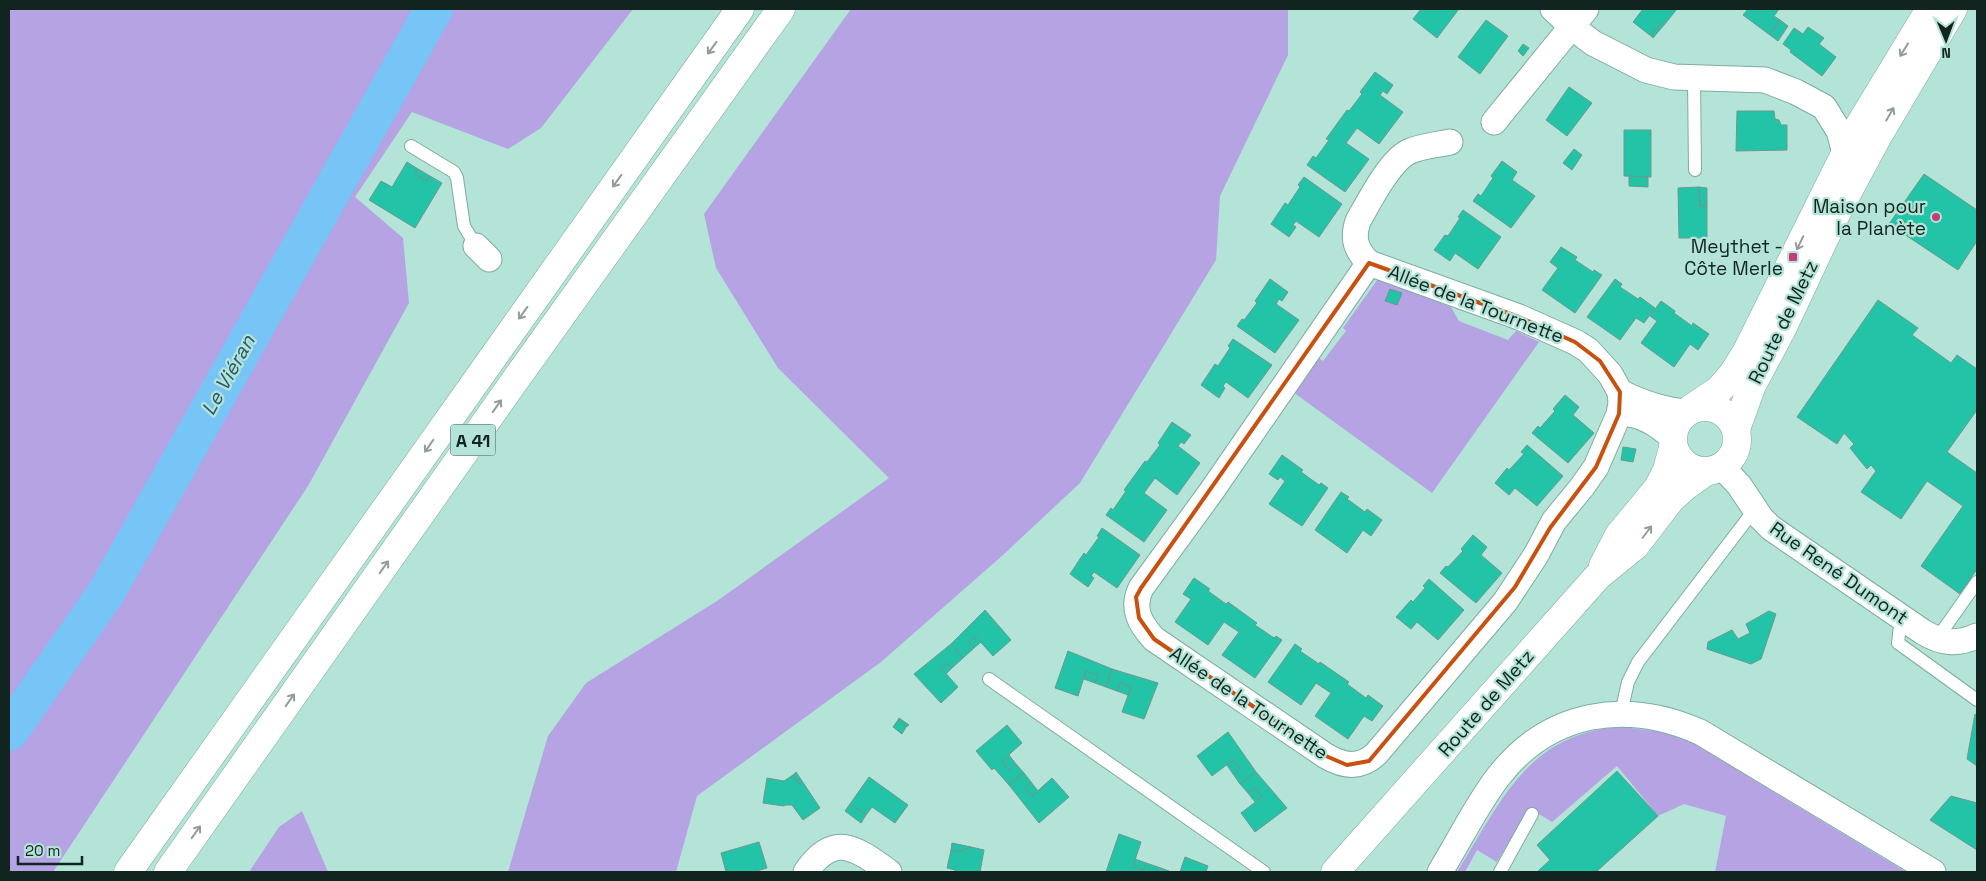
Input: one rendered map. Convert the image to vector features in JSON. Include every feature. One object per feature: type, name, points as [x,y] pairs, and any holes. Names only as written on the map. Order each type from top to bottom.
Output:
[{"type":"main road","name":"A 41","points":[[128,872],[740,9]]},
{"type":"main road","name":"A 41","points":[[168,872],[522,371],[781,9]]},
{"type":"main road","name":"Route de Metz","points":[[1736,429],[1752,385],[1781,331],[1830,226],[1852,162],[1863,119],[1930,9]]},
{"type":"main road","name":"Route de Metz","points":[[1689,410],[1719,390],[1732,375],[1852,162],[1879,134],[1953,9]]},
{"type":"main road","points":[[1708,406],[1726,414],[1736,429],[1738,440],[1736,450],[1730,460],[1714,469],[1698,471],[1682,463],[1673,442],[1676,423],[1689,410],[1708,406]]},
{"type":"main road","name":"Route de Metz","points":[[1598,576],[1619,535],[1658,488],[1667,470],[1673,442]]},
{"type":"main road","name":"Route de Metz","points":[[1335,872],[1598,576],[1635,546],[1671,499],[1686,485],[1714,469]]},
{"type":"street","points":[[1553,9],[1579,18],[1594,43],[1646,70],[1660,75],[1771,81],[1824,107],[1847,109],[1855,112],[1863,119]]},
{"type":"street","points":[[1494,122],[1579,18]]},
{"type":"street","points":[[1824,107],[1839,131],[1852,162]]},
{"type":"street","name":"Allée de la Tournette","points":[[1369,263],[1136,597],[1139,618],[1144,629],[1154,639],[1326,756],[1347,765],[1359,765],[1369,761],[1505,602],[1536,555],[1550,528],[1596,466],[1620,403],[1610,374],[1588,350],[1575,342],[1519,317],[1369,263],[1360,254],[1355,243],[1355,231],[1358,221],[1400,156],[1410,150],[1450,142]]},
{"type":"street","points":[[1620,403],[1641,403],[1664,410],[1689,410]]},
{"type":"street","points":[[1620,403],[1637,415],[1658,425],[1673,442]]},
{"type":"street","name":"Rue René Dumont","points":[[1714,469],[1739,485],[1771,528],[1936,640]]},
{"type":"street","points":[[1936,640],[1952,642],[1968,640],[1977,636]]},
{"type":"street","points":[[1440,872],[1497,779],[1524,750],[1554,730],[1570,724],[1588,718],[1621,714],[1657,716],[1679,722],[1700,732],[1934,872]]},
{"type":"street","points":[[806,872],[815,859],[829,849],[848,847],[866,856],[889,872]]},
{"type":"lane","points":[[1694,78],[1695,170]]},
{"type":"lane","points":[[411,146],[454,172],[457,178],[464,226],[482,252]]},
{"type":"lane","points":[[1621,714],[1628,682],[1638,662],[1755,509]]},
{"type":"lane","points":[[1936,640],[1977,582]]},
{"type":"lane","points":[[1900,617],[1898,643],[1977,700]]},
{"type":"lane","points":[[989,679],[1264,872]]},
{"type":"lane","points":[[1500,872],[1532,814]]},
{"type":"highlighted area","points":[[1369,263],[1519,317],[1575,342],[1600,361],[1620,392],[1619,414],[1596,467],[1550,528],[1515,587],[1369,761],[1347,765],[1326,756],[1154,639],[1139,618],[1136,597],[1141,588]]},
{"type":"shaded area","points":[[9,9],[633,9],[541,128],[508,149],[412,112],[355,197],[403,238],[409,303],[308,486],[53,872],[9,872]]},
{"type":"shaded area","points":[[851,9],[1288,9],[1288,55],[1220,196],[1216,260],[1080,483],[1003,555],[881,662],[697,796],[676,872],[508,872],[548,736],[586,683],[717,601],[889,478],[778,368],[716,268],[704,214]]},
{"type":"shaded area","points":[[1378,279],[1451,307],[1459,321],[1508,340],[1516,331],[1539,342],[1432,493],[1293,392],[1314,355],[1323,361],[1346,331],[1343,328]]},
{"type":"shaded area","points":[[1622,727],[1670,733],[1688,740],[1906,872],[1715,872],[1726,816],[1684,804],[1658,816],[1617,766],[1552,822],[1529,808],[1497,862],[1477,850],[1465,872],[1457,872],[1504,797],[1521,775],[1540,757],[1563,742],[1590,732]]},
{"type":"shaded area","points":[[302,811],[328,872],[249,872],[279,827]]},
{"type":"building","points":[[1421,9],[1459,9],[1437,38],[1413,19]]},
{"type":"building","points":[[1643,9],[1677,9],[1664,25],[1661,23],[1651,36],[1633,22]]},
{"type":"building","points":[[1748,9],[1779,9],[1774,16],[1780,20],[1770,35],[1743,15]]},
{"type":"building","points":[[1486,20],[1508,36],[1480,74],[1458,57]]},
{"type":"building","points":[[1780,20],[1788,26],[1778,41],[1770,35]]},
{"type":"building","points":[[1661,23],[1664,25],[1653,38],[1651,36]]},
{"type":"building","points":[[1808,27],[1824,38],[1819,44],[1836,57],[1822,76],[1790,52],[1791,50],[1783,44],[1794,28],[1803,34]]},
{"type":"building","points":[[1523,44],[1529,48],[1523,56],[1518,51]]},
{"type":"building","points":[[1375,72],[1393,85],[1387,94],[1383,91],[1380,95],[1403,112],[1379,144],[1357,128],[1346,143],[1369,159],[1345,192],[1307,165],[1313,156],[1316,158],[1329,140],[1326,139],[1347,110],[1349,111],[1362,94],[1360,92]]},
{"type":"building","points":[[1569,87],[1592,103],[1567,136],[1546,120]]},
{"type":"building","points":[[1737,111],[1774,111],[1775,119],[1779,120],[1781,125],[1787,125],[1787,150],[1736,151]]},
{"type":"building","points":[[1624,130],[1651,130],[1651,177],[1624,176]]},
{"type":"building","points":[[1574,149],[1582,155],[1572,170],[1563,163]]},
{"type":"building","points":[[1502,161],[1517,172],[1512,180],[1535,196],[1511,228],[1473,201],[1478,194],[1481,196],[1493,178],[1491,176]]},
{"type":"building","points":[[407,162],[418,169],[415,174],[427,181],[430,176],[442,183],[415,228],[369,200],[381,181],[392,187]]},
{"type":"building","points":[[418,169],[430,176],[427,181],[415,174]]},
{"type":"building","name":"Maison pour la Planète","points":[[1924,174],[1977,210],[1977,241],[1958,270],[1889,224]]},
{"type":"building","points":[[1629,176],[1648,177],[1648,187],[1629,186]]},
{"type":"building","points":[[1304,177],[1342,204],[1319,237],[1296,221],[1293,225],[1296,227],[1289,237],[1271,224],[1285,203],[1288,205]]},
{"type":"building","points":[[1699,187],[1707,188],[1707,206],[1700,206]]},
{"type":"building","points":[[1699,187],[1700,206],[1707,206],[1707,238],[1679,238],[1678,188]]},
{"type":"building","points":[[1463,210],[1501,237],[1478,269],[1455,253],[1450,261],[1434,250],[1445,235],[1448,236]]},
{"type":"building","points":[[1561,247],[1577,257],[1575,260],[1593,272],[1594,270],[1602,275],[1575,313],[1542,290],[1558,268],[1550,262]]},
{"type":"building","points":[[1270,279],[1288,292],[1282,301],[1279,299],[1276,304],[1299,320],[1275,353],[1237,326],[1257,303],[1255,301]]},
{"type":"building","points":[[1615,279],[1622,284],[1620,287],[1638,299],[1640,297],[1655,308],[1644,323],[1636,318],[1620,340],[1587,317]]},
{"type":"building","points":[[1390,289],[1402,293],[1397,305],[1385,301]]},
{"type":"building","points":[[1878,300],[1918,328],[1912,335],[1951,363],[1957,355],[1977,369],[1977,410],[1947,452],[1977,473],[1977,569],[1960,594],[1921,566],[1963,506],[1927,481],[1901,519],[1861,492],[1876,471],[1871,465],[1867,469],[1850,448],[1854,444],[1844,433],[1837,444],[1797,417]]},
{"type":"building","points":[[1661,301],[1692,326],[1693,323],[1709,334],[1698,350],[1690,344],[1674,367],[1641,343],[1657,321],[1650,316]]},
{"type":"building","points":[[1233,339],[1272,365],[1248,398],[1226,382],[1219,398],[1201,385],[1215,364],[1218,366],[1230,348],[1228,346]]},
{"type":"building","points":[[1565,395],[1579,407],[1573,415],[1594,433],[1568,463],[1532,433],[1538,426],[1540,428],[1555,411],[1553,409]]},
{"type":"building","points":[[1172,422],[1191,435],[1184,444],[1181,442],[1178,446],[1200,463],[1177,495],[1155,478],[1144,493],[1167,510],[1144,542],[1106,515],[1111,508],[1113,510],[1126,491],[1124,490],[1145,461],[1147,462],[1160,445],[1158,443]]},
{"type":"building","points":[[1527,445],[1563,476],[1537,506],[1515,488],[1509,495],[1495,483],[1507,468],[1509,470],[1524,454],[1521,452]]},
{"type":"building","points":[[1623,447],[1636,449],[1633,462],[1621,460]]},
{"type":"building","points":[[1282,455],[1303,470],[1301,472],[1319,485],[1321,483],[1328,488],[1302,526],[1269,504],[1285,481],[1280,477],[1278,480],[1269,474]]},
{"type":"building","points":[[1341,492],[1349,497],[1347,499],[1365,512],[1367,509],[1382,520],[1371,536],[1363,530],[1347,553],[1315,530]]},
{"type":"building","points":[[1102,528],[1140,555],[1117,588],[1094,572],[1091,576],[1094,578],[1088,587],[1070,574],[1084,553],[1086,555],[1099,537],[1097,536]]},
{"type":"building","points":[[1473,535],[1487,547],[1481,555],[1502,573],[1476,603],[1440,573],[1463,551],[1461,549]]},
{"type":"building","points":[[1194,578],[1210,589],[1208,591],[1226,604],[1228,602],[1257,623],[1255,625],[1274,638],[1276,636],[1282,640],[1255,678],[1222,655],[1239,632],[1224,622],[1208,645],[1175,622],[1191,599],[1183,594]]},
{"type":"building","points":[[1429,579],[1464,610],[1438,640],[1417,622],[1411,629],[1396,617],[1411,600],[1413,602],[1425,588],[1423,586]]},
{"type":"building","points":[[985,610],[1011,640],[993,656],[976,637],[969,642],[974,648],[963,658],[951,644]]},
{"type":"building","points":[[1769,611],[1776,614],[1761,659],[1751,664],[1707,649],[1708,642],[1732,630],[1738,639],[1750,633],[1746,624]]},
{"type":"building","points":[[976,637],[981,642],[974,648],[969,642]]},
{"type":"building","points":[[951,644],[963,658],[952,668],[947,663],[941,668],[958,687],[941,703],[914,674]]},
{"type":"building","points":[[1295,644],[1302,649],[1300,651],[1349,682],[1347,684],[1366,698],[1368,695],[1383,706],[1372,721],[1364,716],[1348,739],[1315,716],[1331,693],[1316,683],[1301,705],[1268,682]]},
{"type":"building","points":[[1068,651],[1112,669],[1106,687],[1095,683],[1098,675],[1086,671],[1078,696],[1055,688]]},
{"type":"building","points":[[947,663],[952,668],[946,674],[941,668]]},
{"type":"building","points":[[1112,669],[1158,683],[1144,719],[1122,712],[1131,687],[1120,683],[1117,691],[1106,687]]},
{"type":"building","points":[[1086,671],[1098,675],[1095,683],[1084,679]]},
{"type":"building","points":[[1120,683],[1131,687],[1128,695],[1117,691]]},
{"type":"building","points":[[1975,714],[1977,716],[1977,766],[1967,759]]},
{"type":"building","points":[[899,718],[909,725],[906,727],[898,720]]},
{"type":"building","points":[[898,720],[906,727],[902,734],[893,727]]},
{"type":"building","points":[[1007,725],[1022,743],[1002,761],[1009,770],[1016,764],[1024,773],[1009,785],[994,768],[992,770],[976,751]]},
{"type":"building","points":[[1228,732],[1256,772],[1240,784],[1233,774],[1240,769],[1233,760],[1212,776],[1197,756]]},
{"type":"building","points":[[1009,755],[1016,764],[1009,770],[1002,761]]},
{"type":"building","points":[[1233,760],[1240,769],[1233,774],[1227,765]]},
{"type":"building","points":[[1617,771],[1658,816],[1596,872],[1537,872],[1550,860],[1537,845]]},
{"type":"building","points":[[796,772],[802,781],[799,784],[793,775]]},
{"type":"building","points":[[1256,772],[1287,808],[1255,832],[1241,813],[1262,797],[1255,788],[1248,793],[1240,784]]},
{"type":"building","points":[[1024,773],[1031,782],[1025,788],[1032,796],[1052,778],[1069,797],[1039,823],[1009,785]]},
{"type":"building","points":[[793,775],[799,784],[802,781],[820,808],[803,820],[792,805],[784,806],[763,803],[767,778],[784,781]]},
{"type":"building","points":[[869,777],[908,805],[895,823],[872,807],[866,815],[850,804]]},
{"type":"building","points":[[1031,782],[1038,791],[1032,796],[1025,788]]},
{"type":"building","points":[[1255,788],[1262,797],[1255,802],[1248,793]]},
{"type":"building","points":[[1951,796],[1977,803],[1977,850],[1930,820]]},
{"type":"building","points":[[850,804],[866,815],[861,823],[845,811]]},
{"type":"building","points":[[1119,834],[1141,842],[1133,866],[1143,870],[1146,863],[1158,867],[1156,872],[1106,872]]},
{"type":"building","points":[[759,842],[767,868],[753,872],[726,872],[721,853]]},
{"type":"building","points":[[952,843],[971,847],[961,852],[951,850]]},
{"type":"building","points":[[971,847],[984,850],[980,872],[955,872],[955,870],[947,868],[951,850],[961,852]]},
{"type":"building","points":[[1185,857],[1208,866],[1206,872],[1180,872]]},
{"type":"building","points":[[1135,859],[1146,863],[1143,870],[1133,866]]},
{"type":"building","points":[[1158,867],[1169,871],[1169,872],[1156,872]]},
{"type":"waterway","name":"Le Viéran","points":[[9,732],[106,593],[434,9]]},
{"type":"place","name":"Maison pour la Planète","points":[[1936,217]]},
{"type":"place","name":"Meythet - Côte Merle","points":[[1793,257]]}]
